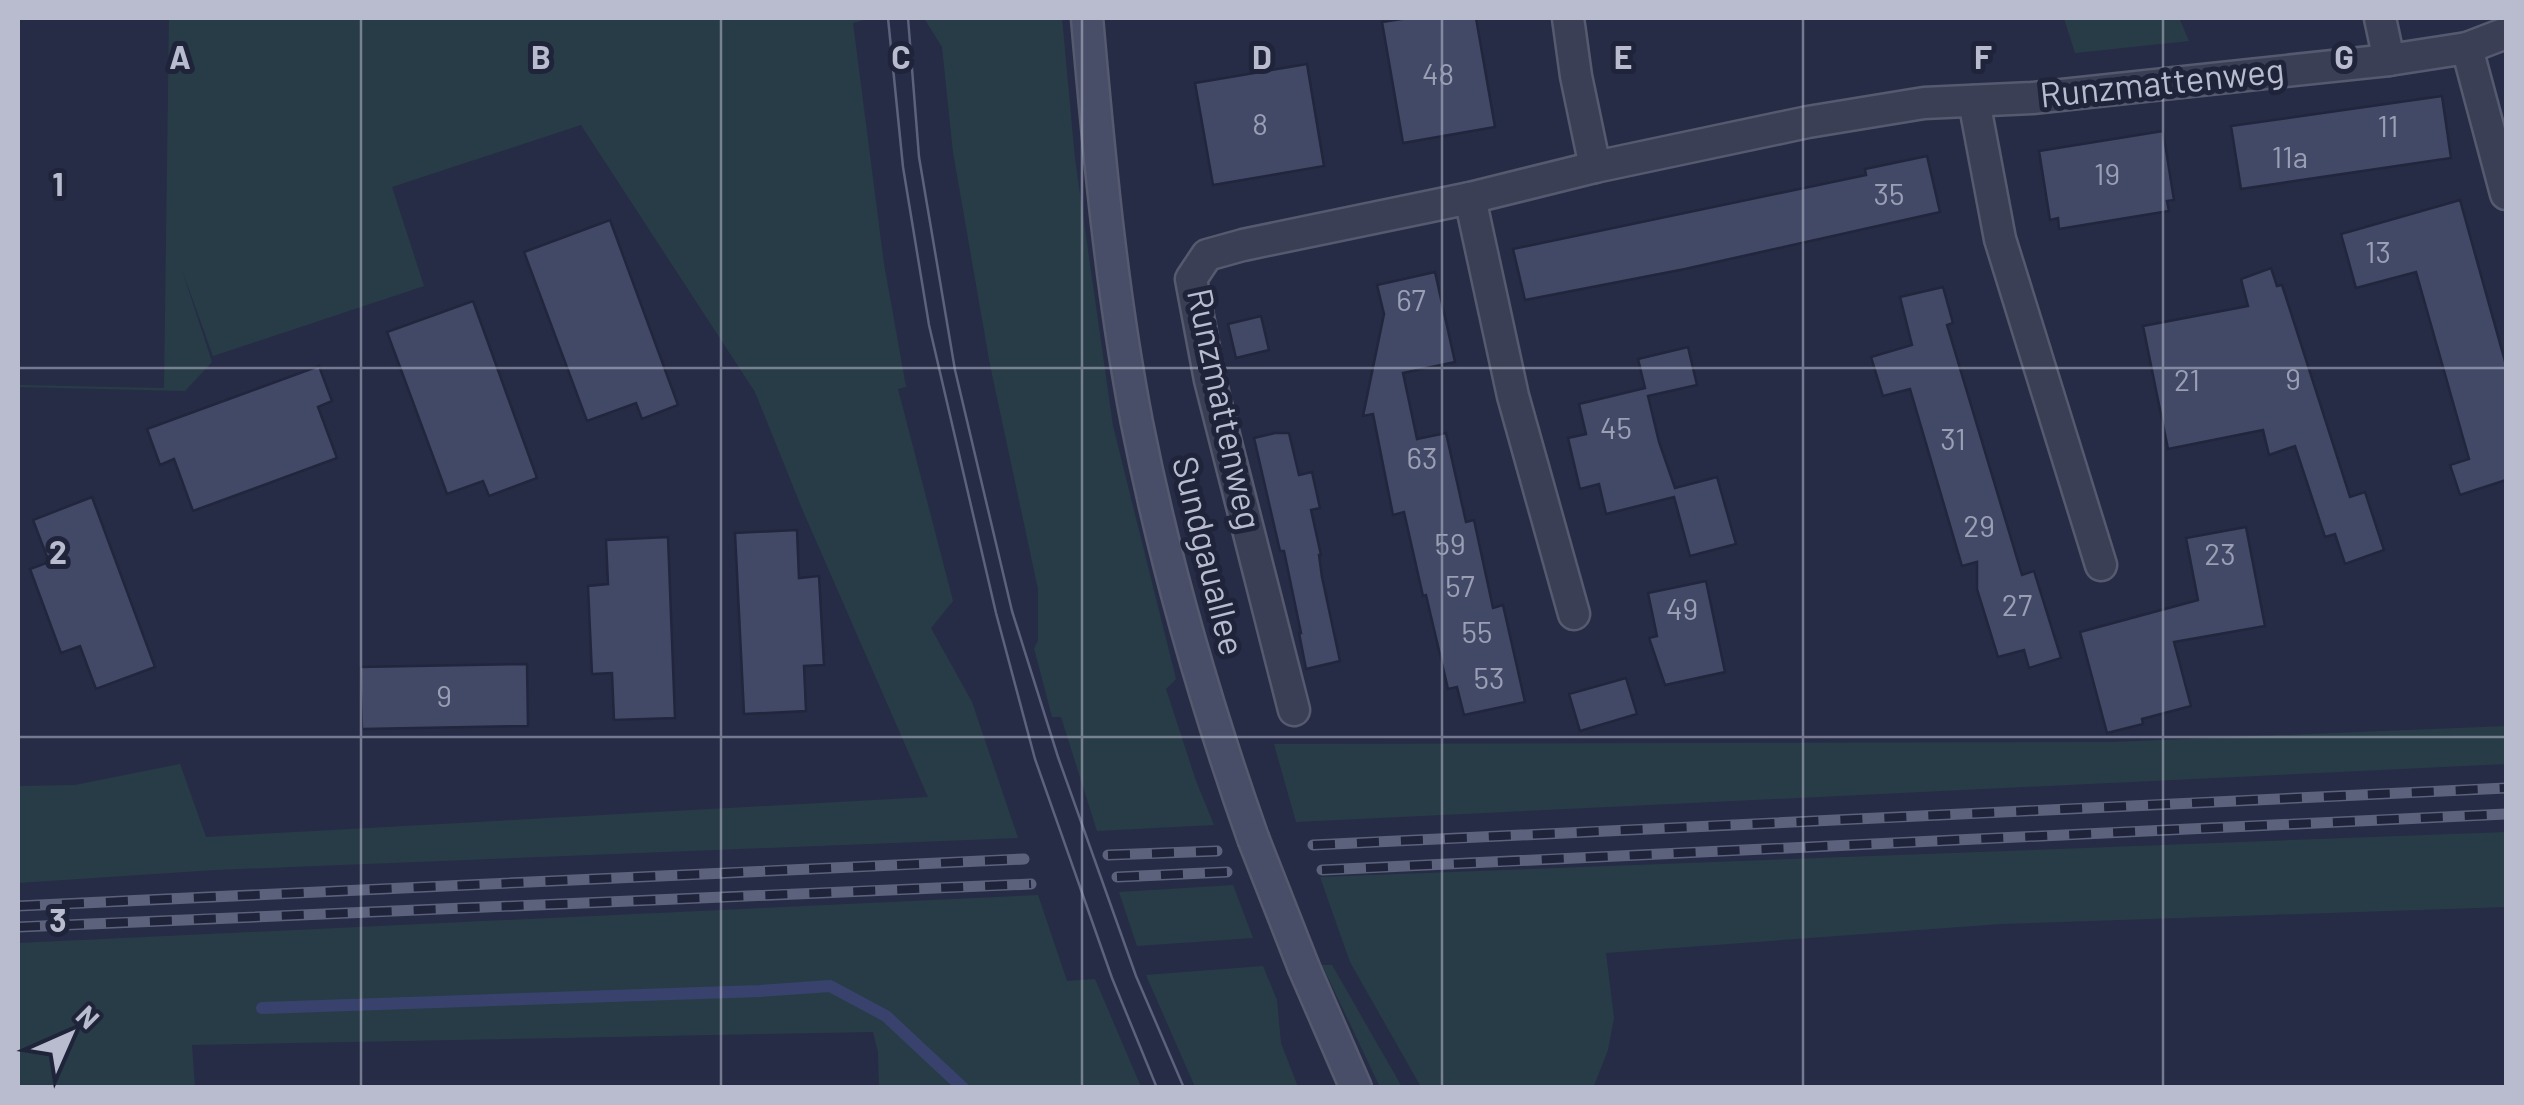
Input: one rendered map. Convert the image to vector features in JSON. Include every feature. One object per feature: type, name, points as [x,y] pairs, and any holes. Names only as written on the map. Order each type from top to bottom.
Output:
[{"type":"street","name":"Sundgauallee","points":[[1087,18],[1110,253],[1137,422],[1173,582],[1222,750],[1304,968],[1356,1088]]},
{"type":"street","points":[[1568,18],[1595,166]]},
{"type":"street","points":[[2380,18],[2389,60]]},
{"type":"street","name":"Runzmattenweg","points":[[1294,710],[1210,380],[1191,279],[1207,255],[1470,198],[1595,166],[1808,122],[1924,104],[2032,98],[2389,60],[2468,48],[2506,34]]},
{"type":"street","points":[[2468,48],[2506,194]]},
{"type":"street","points":[[1974,101],[2000,239],[2101,565]]},
{"type":"street","points":[[1470,198],[1514,396],[1574,614]]},
{"type":"shaded area","points":[[169,18],[871,18],[853,23],[884,264],[906,387],[898,389],[953,601],[931,628],[972,702],[1018,838],[215,870],[18,883],[18,786],[75,785],[180,764],[206,837],[928,797],[755,392],[581,125],[392,187],[424,286],[213,356],[181,267],[212,362],[185,391],[18,387],[164,388]]},
{"type":"shaded area","points":[[924,18],[1062,18],[1075,159],[1113,426],[1176,679],[1166,689],[1214,825],[1097,831],[1061,717],[1052,717],[1034,648],[1038,641],[1038,589],[990,365],[953,152],[942,47]]},
{"type":"shaded area","points":[[2064,18],[2179,18],[2189,41],[2075,53]]},
{"type":"shaded area","points":[[2506,726],[2506,764],[1296,822],[1274,744],[2112,742]]},
{"type":"shaded area","points":[[2506,832],[2506,907],[2001,924],[1606,953],[1614,1018],[1608,1050],[1593,1088],[1421,1087],[1350,962],[1320,877]]},
{"type":"shaded area","points":[[1233,885],[1253,938],[1137,946],[1119,892]]},
{"type":"shaded area","points":[[1038,895],[1067,981],[1095,979],[1141,1087],[879,1087],[873,1032],[192,1045],[195,1087],[18,1087],[18,943]]},
{"type":"shaded area","points":[[1322,965],[1332,965],[1402,1087],[1380,1087]]},
{"type":"shaded area","points":[[1263,966],[1277,1000],[1281,1043],[1298,1087],[1195,1087],[1146,975]]},
{"type":"building","points":[[1476,18],[1495,127],[1403,143],[1382,22]]},
{"type":"building","points":[[1307,64],[1324,166],[1213,185],[1195,83]]},
{"type":"building","points":[[2442,96],[2451,158],[2241,189],[2231,126]]},
{"type":"building","points":[[2163,131],[2174,200],[2167,201],[2169,211],[2059,229],[2058,218],[2050,220],[2039,151]]},
{"type":"building","points":[[1927,156],[1940,212],[1525,300],[1513,249],[1866,175],[1865,169]]},
{"type":"building","points":[[2460,200],[2506,365],[2506,480],[2460,495],[2450,465],[2469,459],[2416,272],[2356,288],[2341,234]]},
{"type":"building","points":[[610,220],[678,405],[642,419],[636,403],[587,421],[524,252]]},
{"type":"building","points":[[2271,268],[2277,286],[2282,285],[2350,497],[2365,492],[2384,550],[2345,564],[2335,534],[2325,537],[2295,446],[2269,455],[2263,430],[2168,449],[2143,326],[2248,306],[2241,279]]},
{"type":"building","points":[[1435,272],[1455,362],[1403,373],[1417,439],[1446,433],[1466,522],[1474,520],[1493,608],[1503,605],[1525,702],[1464,715],[1457,687],[1448,689],[1404,512],[1393,515],[1373,414],[1363,416],[1384,314],[1377,285]]},
{"type":"building","points":[[1943,287],[1953,323],[1947,325],[2022,575],[2034,571],[2061,658],[2029,668],[2024,650],[1998,657],[1977,589],[1977,562],[1962,566],[1910,389],[1883,396],[1871,357],[1912,345],[1900,297]]},
{"type":"building","points":[[473,301],[537,478],[489,496],[483,481],[447,494],[387,332]]},
{"type":"building","points":[[1261,316],[1269,350],[1236,358],[1228,324]]},
{"type":"building","points":[[1688,347],[1697,385],[1648,396],[1659,442],[1675,488],[1717,477],[1736,544],[1690,556],[1674,497],[1606,514],[1599,484],[1580,489],[1568,438],[1586,434],[1579,404],[1645,388],[1638,359]]},
{"type":"building","points":[[319,366],[332,401],[318,407],[337,458],[193,511],[174,459],[160,465],[147,429]]},
{"type":"building","points":[[1289,433],[1299,475],[1312,472],[1320,508],[1311,510],[1340,661],[1306,669],[1284,551],[1280,551],[1254,438]]},
{"type":"building","points":[[92,497],[155,667],[96,689],[80,646],[61,653],[30,569],[49,562],[33,520]]},
{"type":"building","points":[[2246,527],[2265,626],[2174,642],[2191,706],[2107,733],[2080,632],[2198,600],[2186,538]]},
{"type":"building","points":[[797,530],[799,578],[819,576],[824,665],[804,666],[806,711],[744,714],[735,533]]},
{"type":"building","points":[[668,537],[675,718],[614,720],[612,673],[592,674],[588,586],[608,584],[606,540]]},
{"type":"building","points":[[1706,581],[1725,672],[1665,685],[1649,638],[1657,636],[1648,593]]},
{"type":"building","points":[[527,664],[528,726],[362,729],[360,667]]},
{"type":"building","points":[[1626,678],[1637,714],[1580,731],[1569,694]]},
{"type":"waterway","points":[[262,1008],[830,986],[886,1016],[963,1088]]},
{"type":"tram line","points":[[888,18],[903,167],[929,325],[996,613],[1035,759],[1112,978],[1157,1088]]},
{"type":"tram line","points":[[908,18],[919,157],[955,370],[1012,611],[1058,757],[1136,976],[1184,1088]]},
{"type":"railway","points":[[1313,845],[2506,788]]},
{"type":"railway","points":[[1322,870],[2506,814]]},
{"type":"railway","points":[[1108,855],[1217,851]]},
{"type":"railway","points":[[18,906],[1024,859]]},
{"type":"railway","points":[[1117,877],[1227,872]]},
{"type":"railway","points":[[18,927],[1031,884]]}]
